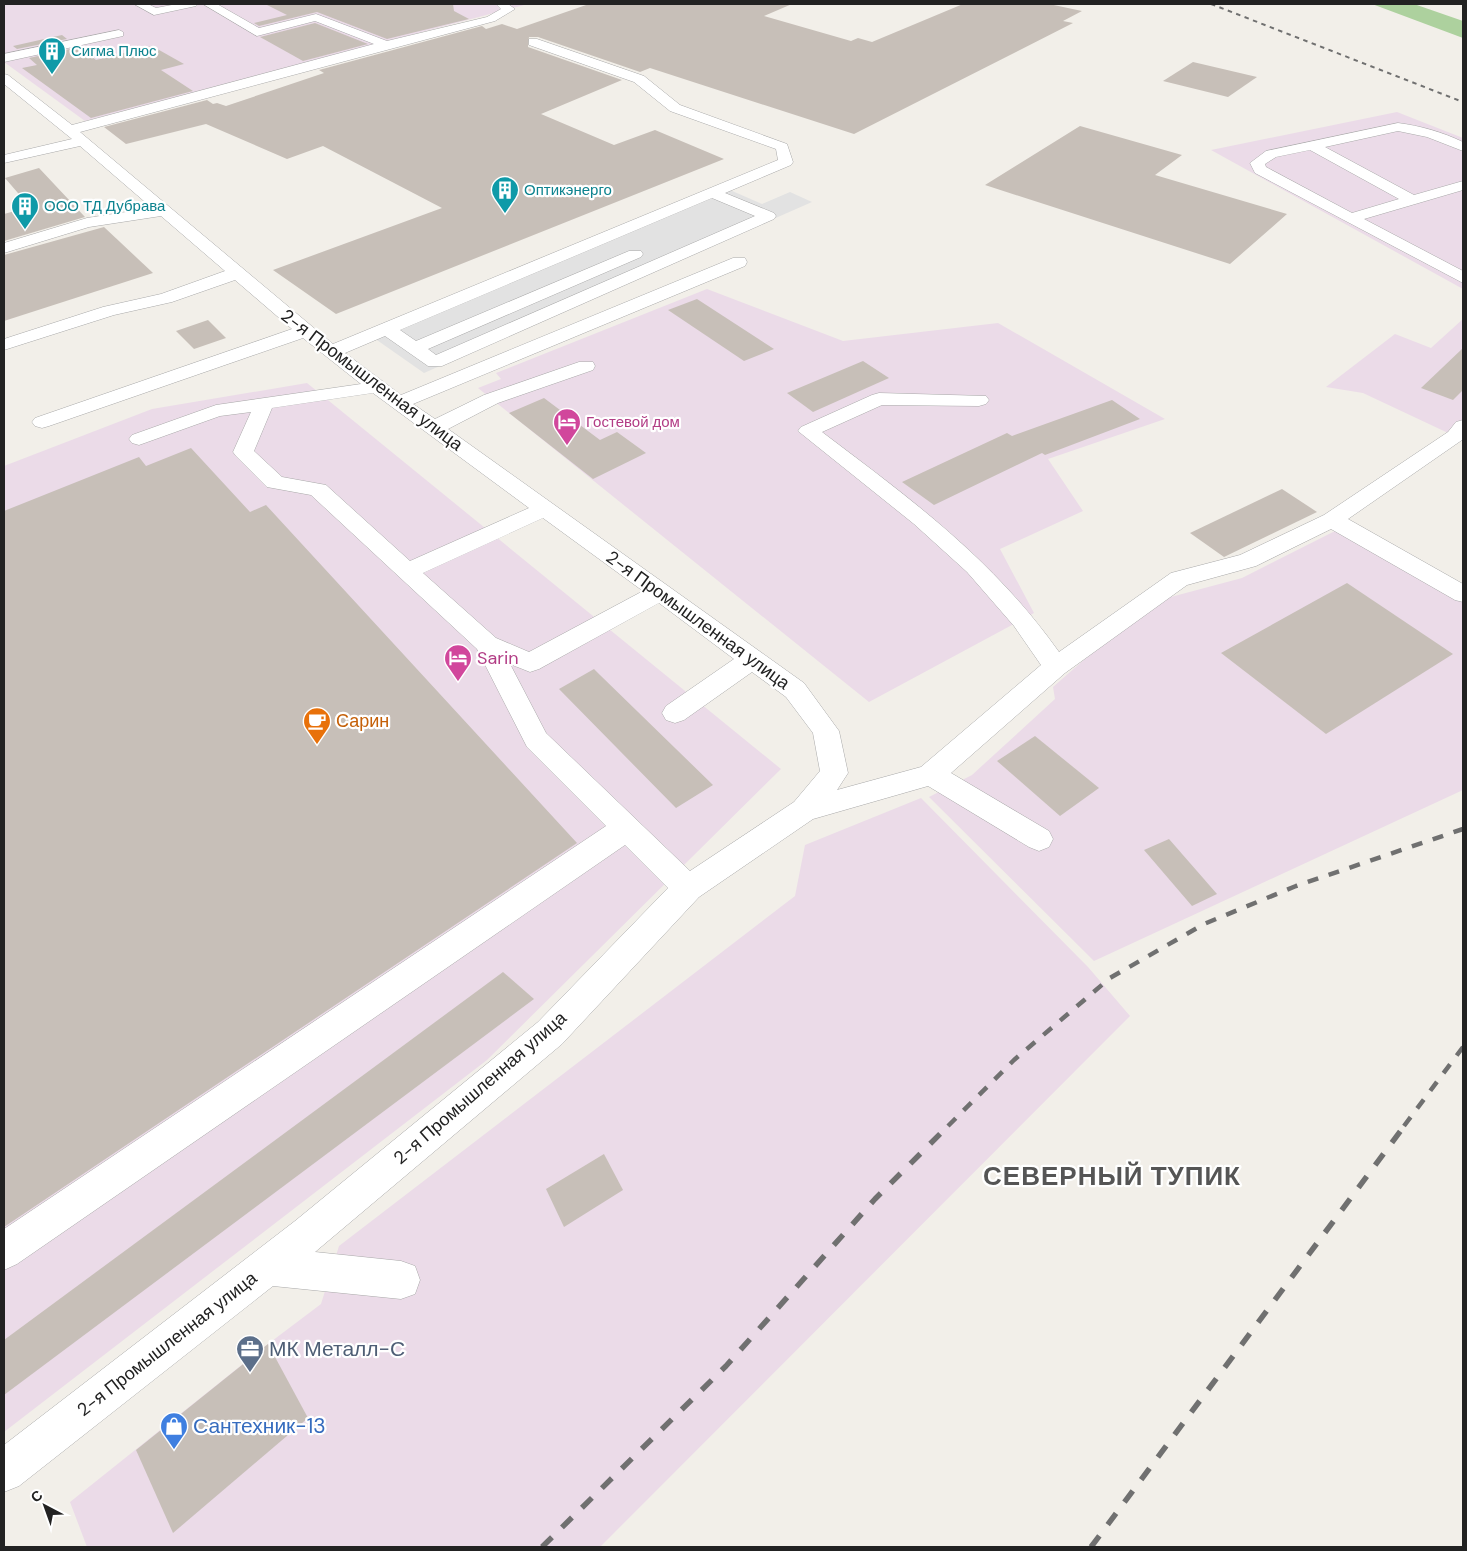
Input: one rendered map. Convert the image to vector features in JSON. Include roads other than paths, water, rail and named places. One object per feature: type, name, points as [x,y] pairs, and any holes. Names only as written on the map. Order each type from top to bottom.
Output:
[{"type":"street","points":[[140,4],[154,12],[192,4]]},
{"type":"street","points":[[209,4],[257,32],[316,17],[386,45]]},
{"type":"street","points":[[4,159],[386,45],[491,19],[509,9],[501,4]]},
{"type":"street","points":[[4,58],[118,34]]},
{"type":"street","points":[[333,351],[786,162],[782,147],[675,108],[639,79],[533,42]]},
{"type":"street","name":"2-я Промышленная улица","points":[[4,78],[77,136],[305,331],[377,387],[795,690],[826,731],[834,773],[804,810],[688,888],[550,1032],[267,1266],[4,1471]]},
{"type":"street","points":[[1463,148],[1424,131],[1398,127],[1271,154],[1257,164],[1260,170],[1463,278]]},
{"type":"street","points":[[1312,145],[1412,200]]},
{"type":"street","points":[[1350,218],[1463,186]]},
{"type":"street","points":[[387,328],[435,362],[768,216],[713,193]]},
{"type":"street","points":[[727,214],[745,206]]},
{"type":"street","points":[[4,248],[87,223],[164,211]]},
{"type":"street","points":[[416,348],[653,246]]},
{"type":"street","points":[[399,403],[739,262]]},
{"type":"street","points":[[4,345],[109,311],[166,298],[237,273]]},
{"type":"street","points":[[42,422],[305,331]]},
{"type":"street","points":[[433,428],[491,399],[586,366]]},
{"type":"street","points":[[139,439],[216,410],[377,387]]},
{"type":"street","points":[[979,400],[879,399],[808,431],[923,521],[973,566],[1023,620],[1056,667]]},
{"type":"street","points":[[265,403],[243,452],[275,482],[318,490],[487,644],[530,663],[660,592]]},
{"type":"street","points":[[804,810],[930,775],[1056,667],[1179,578],[1248,561],[1332,520],[1459,431]]},
{"type":"street","points":[[407,571],[545,509]]},
{"type":"street","points":[[1332,520],[1463,594]]},
{"type":"street","points":[[487,644],[536,740],[625,829],[688,888]]},
{"type":"street","points":[[675,714],[752,659]]},
{"type":"street","points":[[930,775],[952,785],[1039,839]]},
{"type":"street","points":[[4,1251],[625,829]]},
{"type":"street","points":[[267,1266],[401,1280]]},
{"type":"railway","points":[[1211,4],[1463,102]]},
{"type":"railway","points":[[542,1547],[726,1366],[875,1199],[1014,1060],[1110,978],[1204,924],[1296,886],[1463,829]]},
{"type":"railway","points":[[1404,1126],[1463,1047]]},
{"type":"railway","points":[[1091,1547],[1405,1125]]},
{"type":"place","name":"Сигма Плюс","points":[[52,75]]},
{"type":"place","name":"Оптикэнерго","points":[[505,214]]},
{"type":"place","name":"ООО ТД Дубрава","points":[[25,230]]},
{"type":"place","name":"Гостевой дом","points":[[567,446]]},
{"type":"place","name":"Sarin","points":[[458,682]]},
{"type":"place","name":"Сарин","points":[[317,745]]},
{"type":"place","name":"МК Металл-С","points":[[250,1373]]},
{"type":"place","name":"Сантехник-13","points":[[174,1450]]},
{"type":"district","name":"СЕВЕРНЫЙ ТУПИК","points":[[1112,1176]]}]
